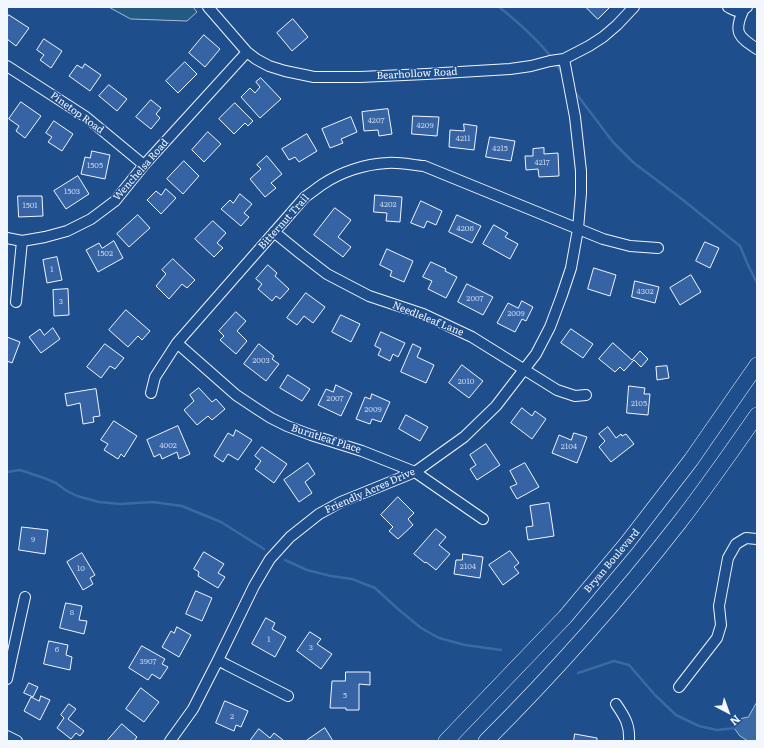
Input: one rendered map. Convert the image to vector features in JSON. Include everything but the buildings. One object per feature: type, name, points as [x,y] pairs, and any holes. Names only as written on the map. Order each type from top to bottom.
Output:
[{"type":"highway","name":"Bryan Boulevard","points":[[446,741],[565,618],[661,500],[691,460],[757,365]]},
{"type":"highway","points":[[486,741],[562,662],[629,585],[683,517],[757,415]]},
{"type":"street","name":"Bearhollow Road","points":[[208,7],[247,52],[256,59],[285,72],[314,77],[360,77],[510,69],[564,59],[589,46],[617,26],[634,7]]},
{"type":"street","points":[[728,7],[736,11],[745,9]]},
{"type":"street","points":[[745,9],[739,20],[738,30],[740,36],[757,49]]},
{"type":"street","name":"Wenchelsa Road","points":[[7,238],[22,241],[67,231],[91,219],[115,201],[144,165],[247,52]]},
{"type":"street","name":"Friendly Acres Drive","points":[[170,741],[193,709],[254,586],[264,569],[270,559],[290,537],[319,514],[341,502],[415,472],[464,436],[496,406],[536,354],[550,327],[562,295],[571,268],[578,230],[581,171],[575,117],[564,59]]},
{"type":"street","name":"Pinetop Road","points":[[7,66],[86,117],[144,165]]},
{"type":"street","name":"Bitternut Trail","points":[[151,393],[155,378],[177,343],[305,197],[323,183],[339,175],[373,164],[388,163],[424,166],[603,239],[630,246],[658,248]]},
{"type":"street","name":"Needleleaf Lane","points":[[274,232],[327,274],[369,296],[423,314],[472,337],[557,390],[575,396],[586,395]]},
{"type":"street","points":[[16,302],[22,241]]},
{"type":"street","name":"Burntleaf Place","points":[[177,343],[236,394],[271,418],[287,426],[362,451],[415,472],[484,519]]},
{"type":"street","points":[[679,687],[717,638],[720,631],[721,625],[718,606],[728,558],[736,544],[746,538],[757,539]]},
{"type":"street","points":[[7,679],[25,597]]},
{"type":"street","points":[[218,660],[288,696]]},
{"type":"street","points":[[616,704],[628,723],[630,733],[629,741]]},
{"type":"street","points":[[7,736],[17,741]]},
{"type":"shaded area","points":[[109,7],[193,7],[197,12],[187,21],[131,19]]},
{"type":"shaded area","points":[[757,702],[757,741],[748,741],[740,736],[734,728],[733,722],[748,717]]},
{"type":"waterway","points":[[499,7],[527,31],[552,58]]},
{"type":"waterway","points":[[556,64],[563,75]]},
{"type":"waterway","points":[[575,92],[613,142],[634,163],[740,246],[757,283]]},
{"type":"waterway","points":[[7,472],[20,470],[56,483],[77,496],[99,502],[120,504],[153,502],[182,506],[221,522],[264,549]]},
{"type":"waterway","points":[[285,560],[307,570],[352,579],[375,588],[421,628],[439,638],[465,645],[501,650]]},
{"type":"waterway","points":[[578,673],[614,661],[629,665],[655,695],[676,715],[699,726],[717,730],[735,728]]}]
